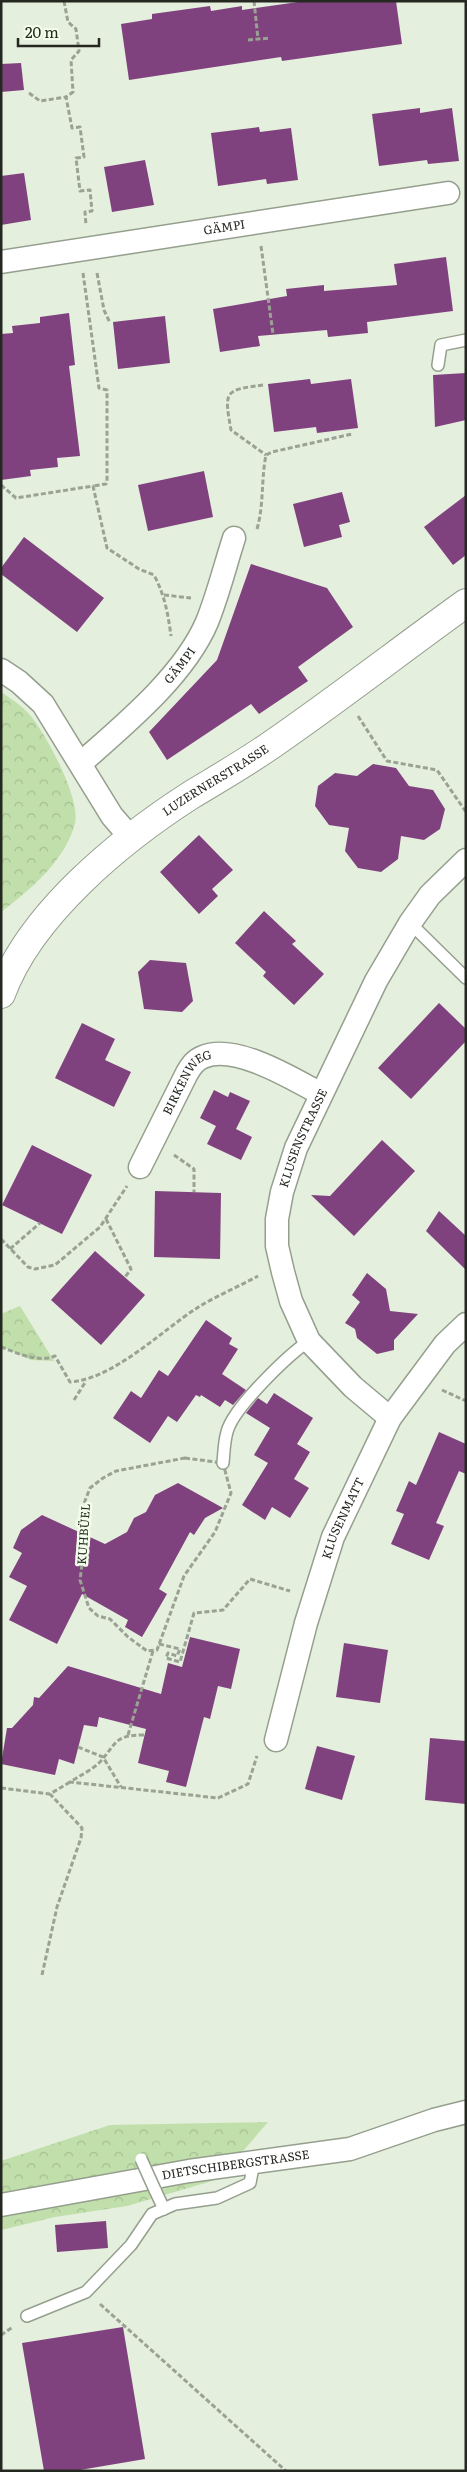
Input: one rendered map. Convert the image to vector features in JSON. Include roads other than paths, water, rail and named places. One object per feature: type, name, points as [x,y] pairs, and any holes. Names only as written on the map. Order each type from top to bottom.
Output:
[{"type":"main road","name":"LUZERNERSTRASSE","points":[[1,994],[19,954],[37,929],[61,901],[131,838],[190,796],[275,743],[466,602]]},
{"type":"street","name":"GÄMPI","points":[[1,262],[91,255],[243,225],[448,193]]},
{"type":"street","name":"GÄMPI","points":[[80,763],[123,726],[176,672],[207,623],[234,538]]},
{"type":"street","points":[[1,670],[19,682],[43,704],[112,816],[131,838]]},
{"type":"street","name":"KLUSENSTRASSE","points":[[390,1418],[353,1386],[310,1341],[291,1301],[283,1272],[277,1246],[277,1219],[282,1192],[296,1148],[366,1001],[410,924],[430,895],[466,860]]},
{"type":"street","name":"BIRKENWEG","points":[[140,1167],[187,1073],[194,1063],[204,1056],[223,1054],[242,1057],[321,1094]]},
{"type":"street","name":"KLUSENMATT","points":[[267,1746],[317,1582],[333,1537],[390,1418],[445,1344],[466,1324]]},
{"type":"street","name":"DIETSCHIBERGSTRASSE","points":[[1,2205],[169,2174],[350,2149],[434,2120],[466,2112]]},
{"type":"lane","points":[[438,365],[441,345],[466,340]]},
{"type":"lane","points":[[410,924],[466,978]]},
{"type":"lane","points":[[223,1463],[227,1430],[245,1402],[296,1350],[310,1341]]},
{"type":"lane","points":[[141,2159],[164,2209]]},
{"type":"lane","points":[[27,2316],[86,2292],[131,2245],[152,2214],[175,2204],[217,2198],[250,2183],[254,2162]]}]
